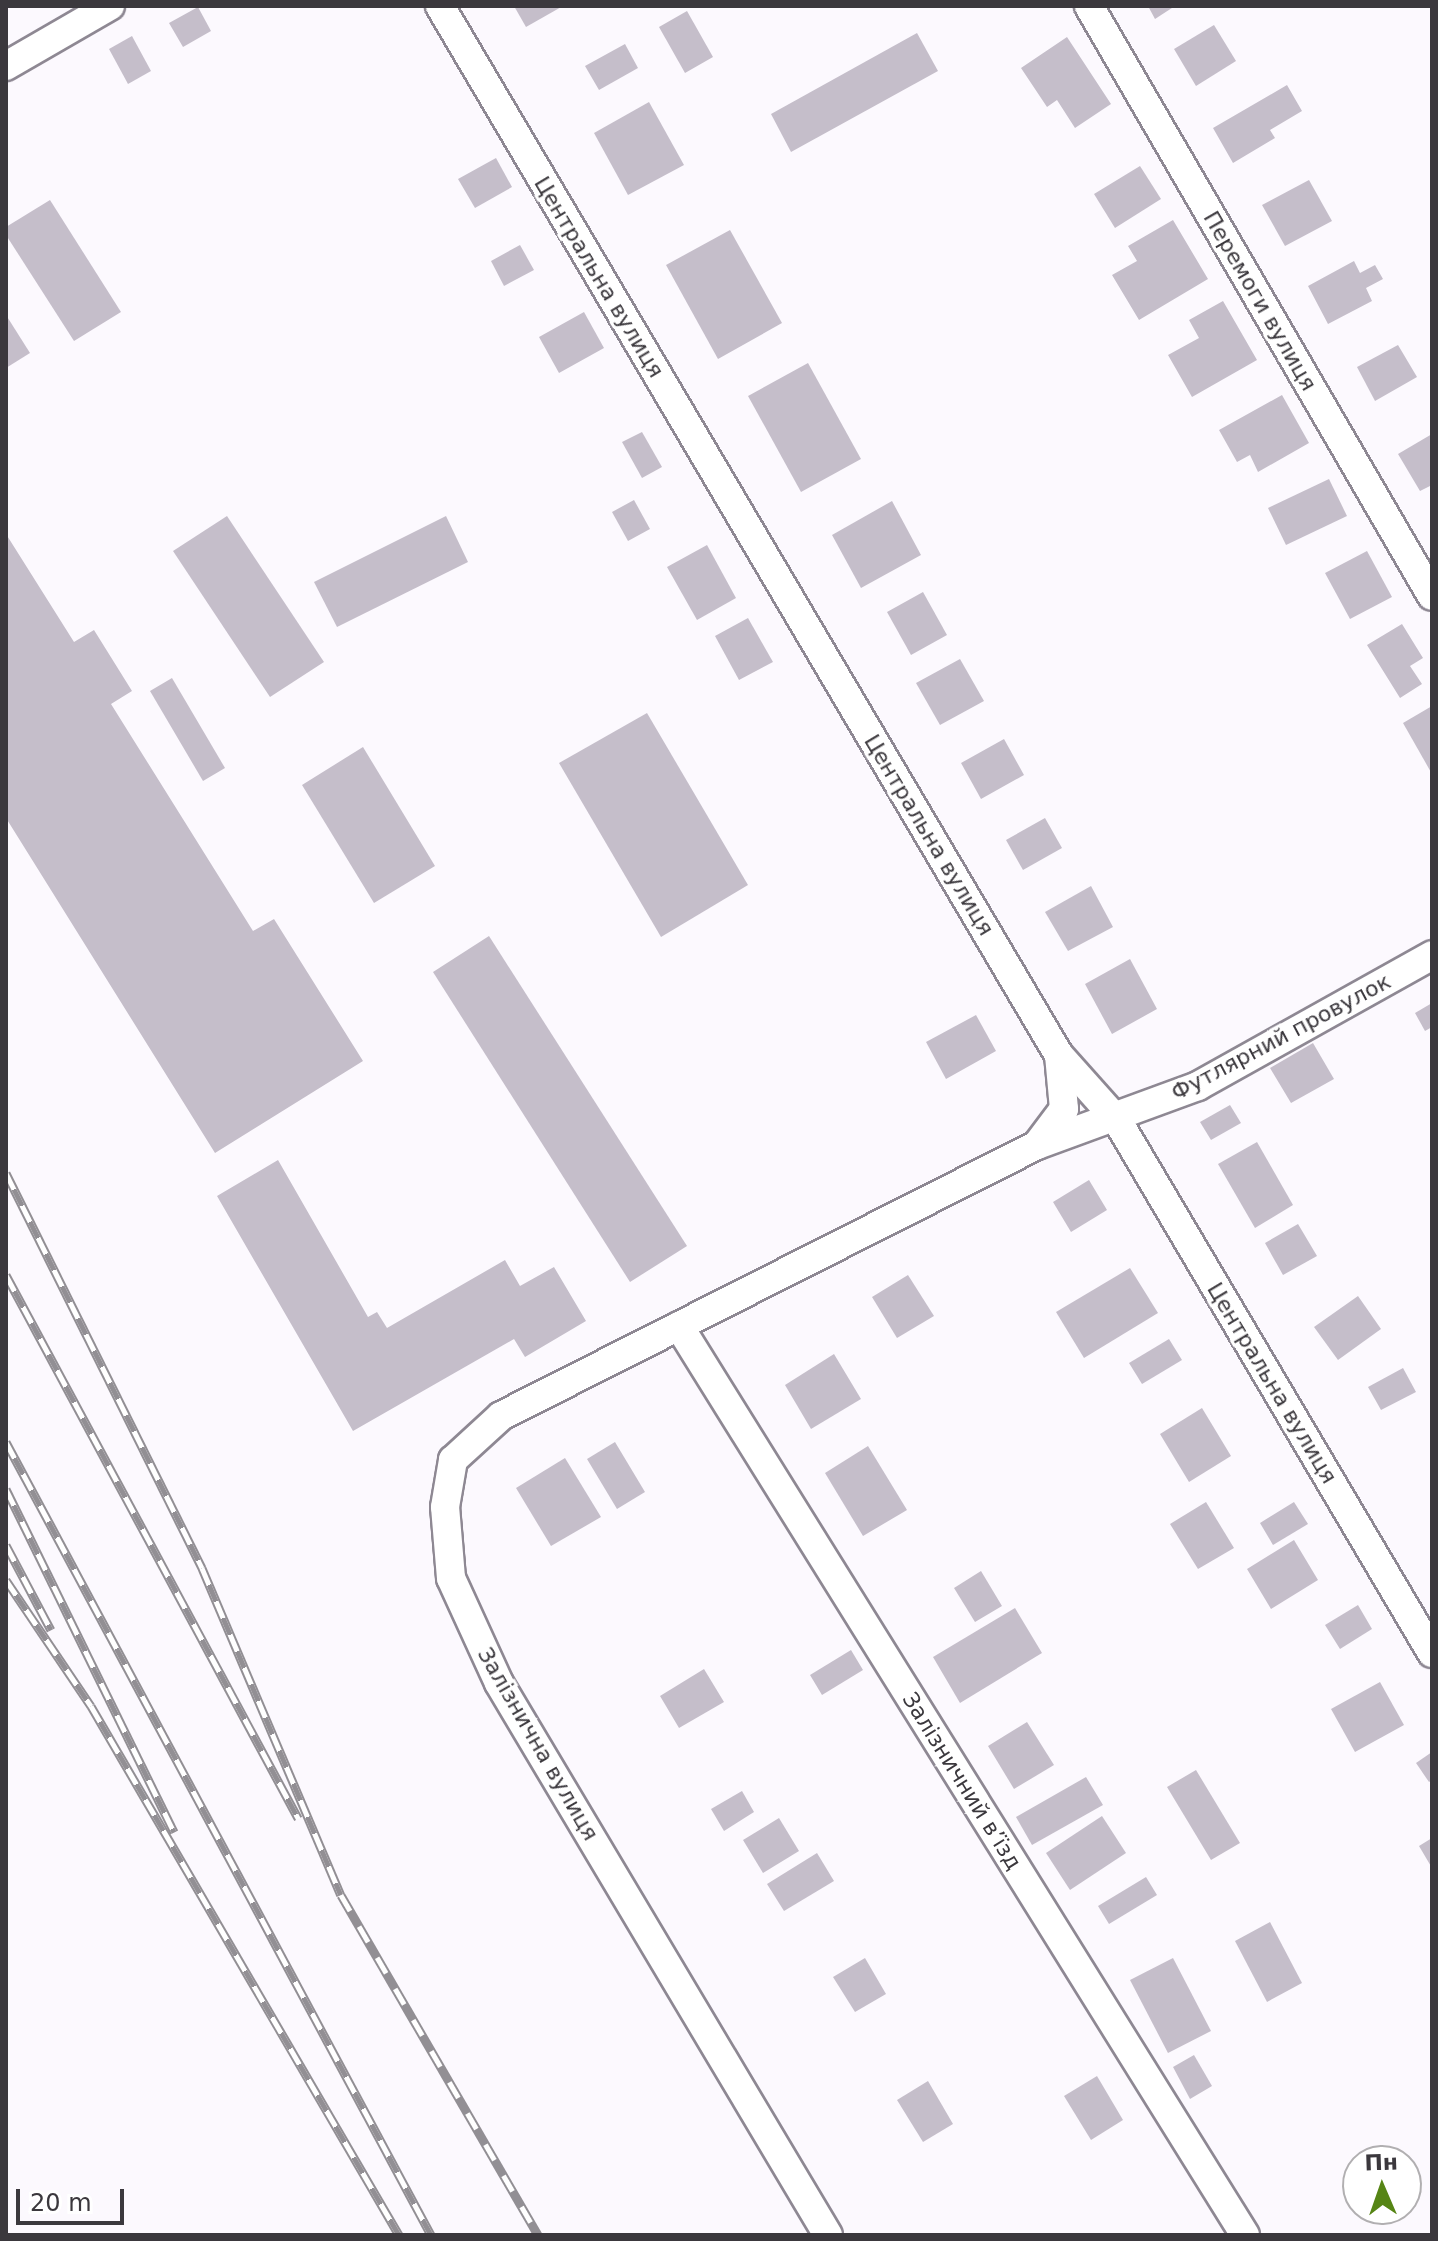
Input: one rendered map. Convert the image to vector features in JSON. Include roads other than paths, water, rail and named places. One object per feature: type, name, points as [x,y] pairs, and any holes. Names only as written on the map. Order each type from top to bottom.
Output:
[{"type":"street","points":[[6,66],[110,6]]},
{"type":"street","name":"Центральна вулиця","points":[[440,6],[1059,1055],[1117,1120],[1432,1653]]},
{"type":"street","name":"Перемоги вулиця","points":[[1089,6],[1432,596]]},
{"type":"street","name":"Футлярний провулок","points":[[1037,1145],[1117,1120],[1198,1086],[1432,955]]},
{"type":"street","points":[[1037,1145],[1064,1109],[1059,1055]]},
{"type":"street","name":"Залізнична вулиця","points":[[828,2235],[499,1683],[451,1578],[445,1507],[453,1460],[501,1416],[1037,1145]]},
{"type":"street","name":"Залізничний в’їзд","points":[[679,1326],[1245,2235]]},
{"type":"railway","points":[[6,1173],[202,1568],[341,1895],[538,2235]]},
{"type":"railway","points":[[6,1275],[298,1818]]},
{"type":"railway","points":[[6,1442],[431,2235]]},
{"type":"railway","points":[[6,1489],[174,1832]]},
{"type":"railway","points":[[6,1545],[51,1630]]},
{"type":"railway","points":[[6,1580],[91,1706],[399,2235]]}]
